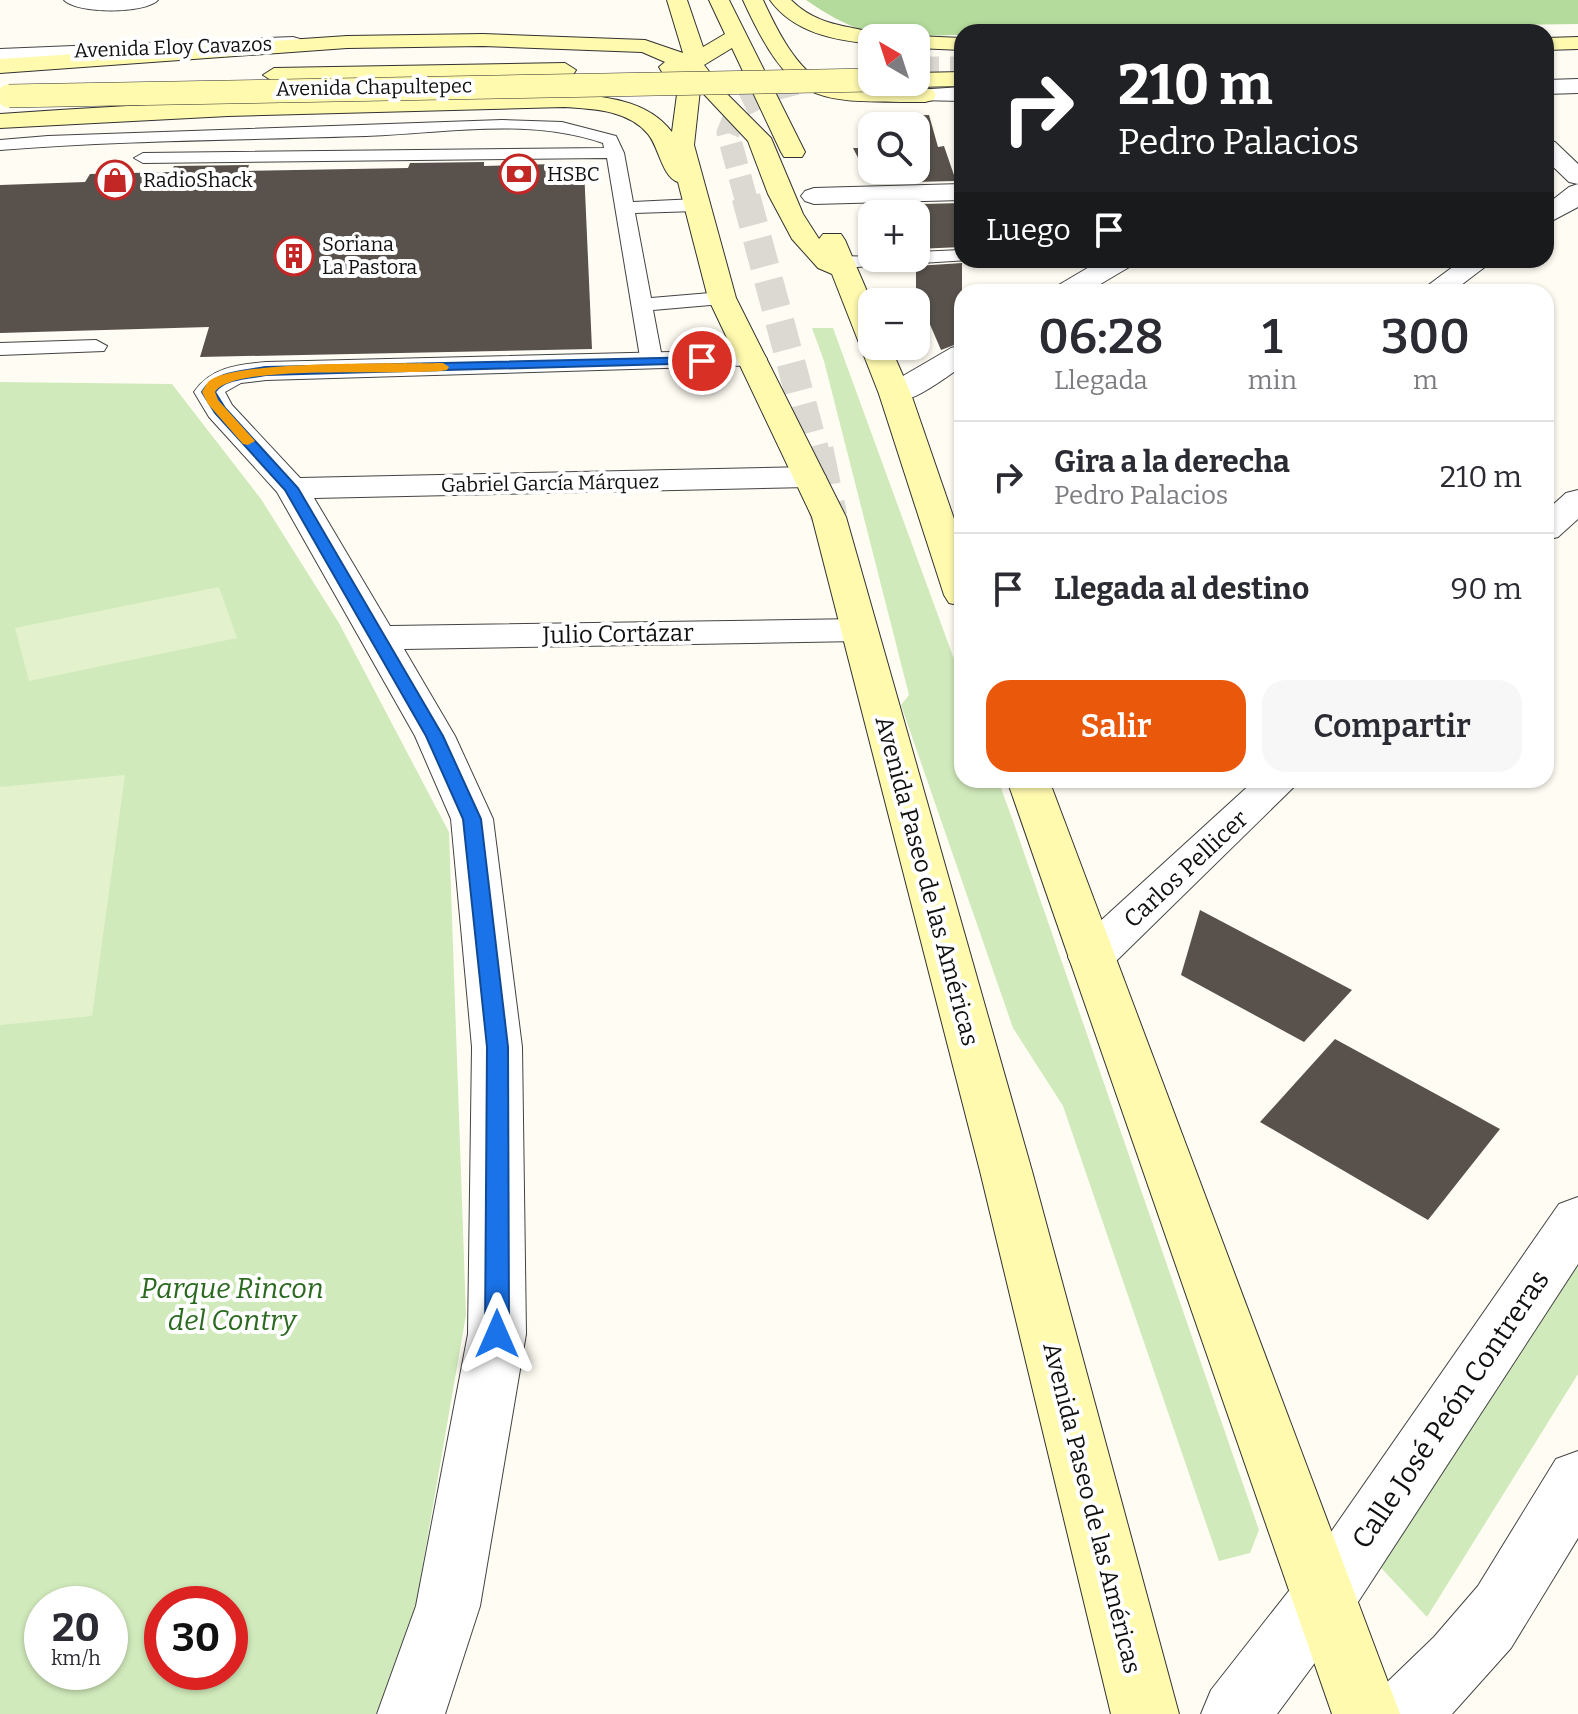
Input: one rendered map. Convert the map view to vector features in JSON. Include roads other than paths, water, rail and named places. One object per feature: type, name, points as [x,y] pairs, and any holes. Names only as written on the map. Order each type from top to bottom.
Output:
[{"type":"main road","points":[[602,42],[634,35],[658,21],[676,0]]},
{"type":"main road","name":"Avenida Paseo de las Américas","points":[[676,0],[693,43],[682,145],[722,298],[829,517],[1006,1171],[1145,1714]]},
{"type":"main road","points":[[719,0],[737,35],[755,84],[799,230],[821,258],[842,266]]},
{"type":"main road","points":[[753,0],[762,21],[812,54],[858,52]]},
{"type":"main road","points":[[780,0],[807,24],[858,38]]},
{"type":"main road","points":[[2,94],[232,75],[611,70],[691,64],[737,35]]},
{"type":"main road","points":[[0,66],[347,42],[602,42],[645,46],[691,64],[716,94],[769,131],[811,188],[858,304]]},
{"type":"main road","points":[[812,54],[858,43]]},
{"type":"main road","points":[[930,43],[954,44]]},
{"type":"main road","points":[[1554,44],[1575,48]]},
{"type":"main road","points":[[1554,55],[1575,48]]},
{"type":"main road","points":[[930,51],[954,51]]},
{"type":"main road","points":[[812,54],[810,84],[826,91],[858,90]]},
{"type":"main road","name":"Avenida Chapultepec","points":[[2,94],[32,75],[330,63],[812,54]]},
{"type":"main road","points":[[1554,71],[1578,70]]},
{"type":"main road","name":"Avenida Chapultepec","points":[[2,94],[858,80]]},
{"type":"main road","points":[[930,85],[954,81]]},
{"type":"main road","points":[[2,94],[68,111],[94,113]]},
{"type":"main road","points":[[830,112],[886,96]]},
{"type":"main road","points":[[0,121],[94,113],[575,102],[627,110],[660,128],[682,178],[695,197]]},
{"type":"main road","points":[[682,145],[691,134],[715,129],[769,131]]},
{"type":"main road","points":[[810,135],[811,188]]},
{"type":"main road","points":[[881,360],[954,571]]},
{"type":"main road","points":[[1031,788],[1322,1600],[1366,1714]]},
{"type":"street","points":[[74,0],[99,5],[148,0]]},
{"type":"street","name":"Avenida Eloy Cavazos","points":[[0,55],[229,43],[347,42]]},
{"type":"street","points":[[1554,87],[1578,86]]},
{"type":"street","points":[[930,89],[954,93]]},
{"type":"street","points":[[1554,155],[1578,178]]},
{"type":"street","points":[[1554,180],[1578,178]]},
{"type":"street","points":[[811,188],[954,192]]},
{"type":"street","points":[[1554,211],[1576,197],[1578,192]]},
{"type":"street","points":[[1080,284],[1108,268]]},
{"type":"street","points":[[1445,284],[1468,268]]},
{"type":"street","points":[[411,1714],[448,1606],[497,1334],[497,1047],[472,819],[435,736],[291,488],[212,401],[209,392],[213,384],[227,378],[266,371],[752,359]]},
{"type":"street","points":[[895,394],[954,359]]},
{"type":"street","name":"Gabriel García Márquez","points":[[291,488],[809,477]]},
{"type":"street","points":[[1554,522],[1578,500]]},
{"type":"street","name":"Julio Cortázar","points":[[377,638],[859,630]]},
{"type":"street","name":"Carlos Pellicer","points":[[1091,957],[1271,788]]},
{"type":"street","name":"Calle José Peón Contreras","points":[[1235,1714],[1322,1600],[1578,1219]]},
{"type":"street","points":[[1403,1714],[1488,1624],[1519,1579],[1578,1479]]},
{"type":"lane","points":[[418,128],[424,104]]},
{"type":"lane","points":[[375,105],[389,117],[388,130]]},
{"type":"lane","points":[[73,159],[94,113]]},
{"type":"lane","points":[[0,145],[85,138],[418,128],[574,128],[592,131],[610,140],[615,153],[652,363]]},
{"type":"lane","points":[[121,158],[615,153]]},
{"type":"lane","points":[[626,208],[695,197]]},
{"type":"lane","points":[[842,266],[954,257]]},
{"type":"lane","points":[[642,305],[722,298]]},
{"type":"lane","points":[[0,349],[96,346]]},
{"type":"tunnel","points":[[930,68],[954,68]]},
{"type":"tunnel","points":[[746,199],[728,133],[739,107],[778,88],[810,80]]},
{"type":"tunnel","points":[[746,197],[815,452]]},
{"type":"tunnel","points":[[815,450],[829,517]]},
{"type":"place","name":"HSBC","points":[[519,174]]},
{"type":"place","name":"RadioShack","points":[[115,180]]},
{"type":"place","name":"Soriana La Pastora","points":[[294,256]]},
{"type":"park label","name":"Parque Rincon del Contry","points":[[232,1304]]}]
